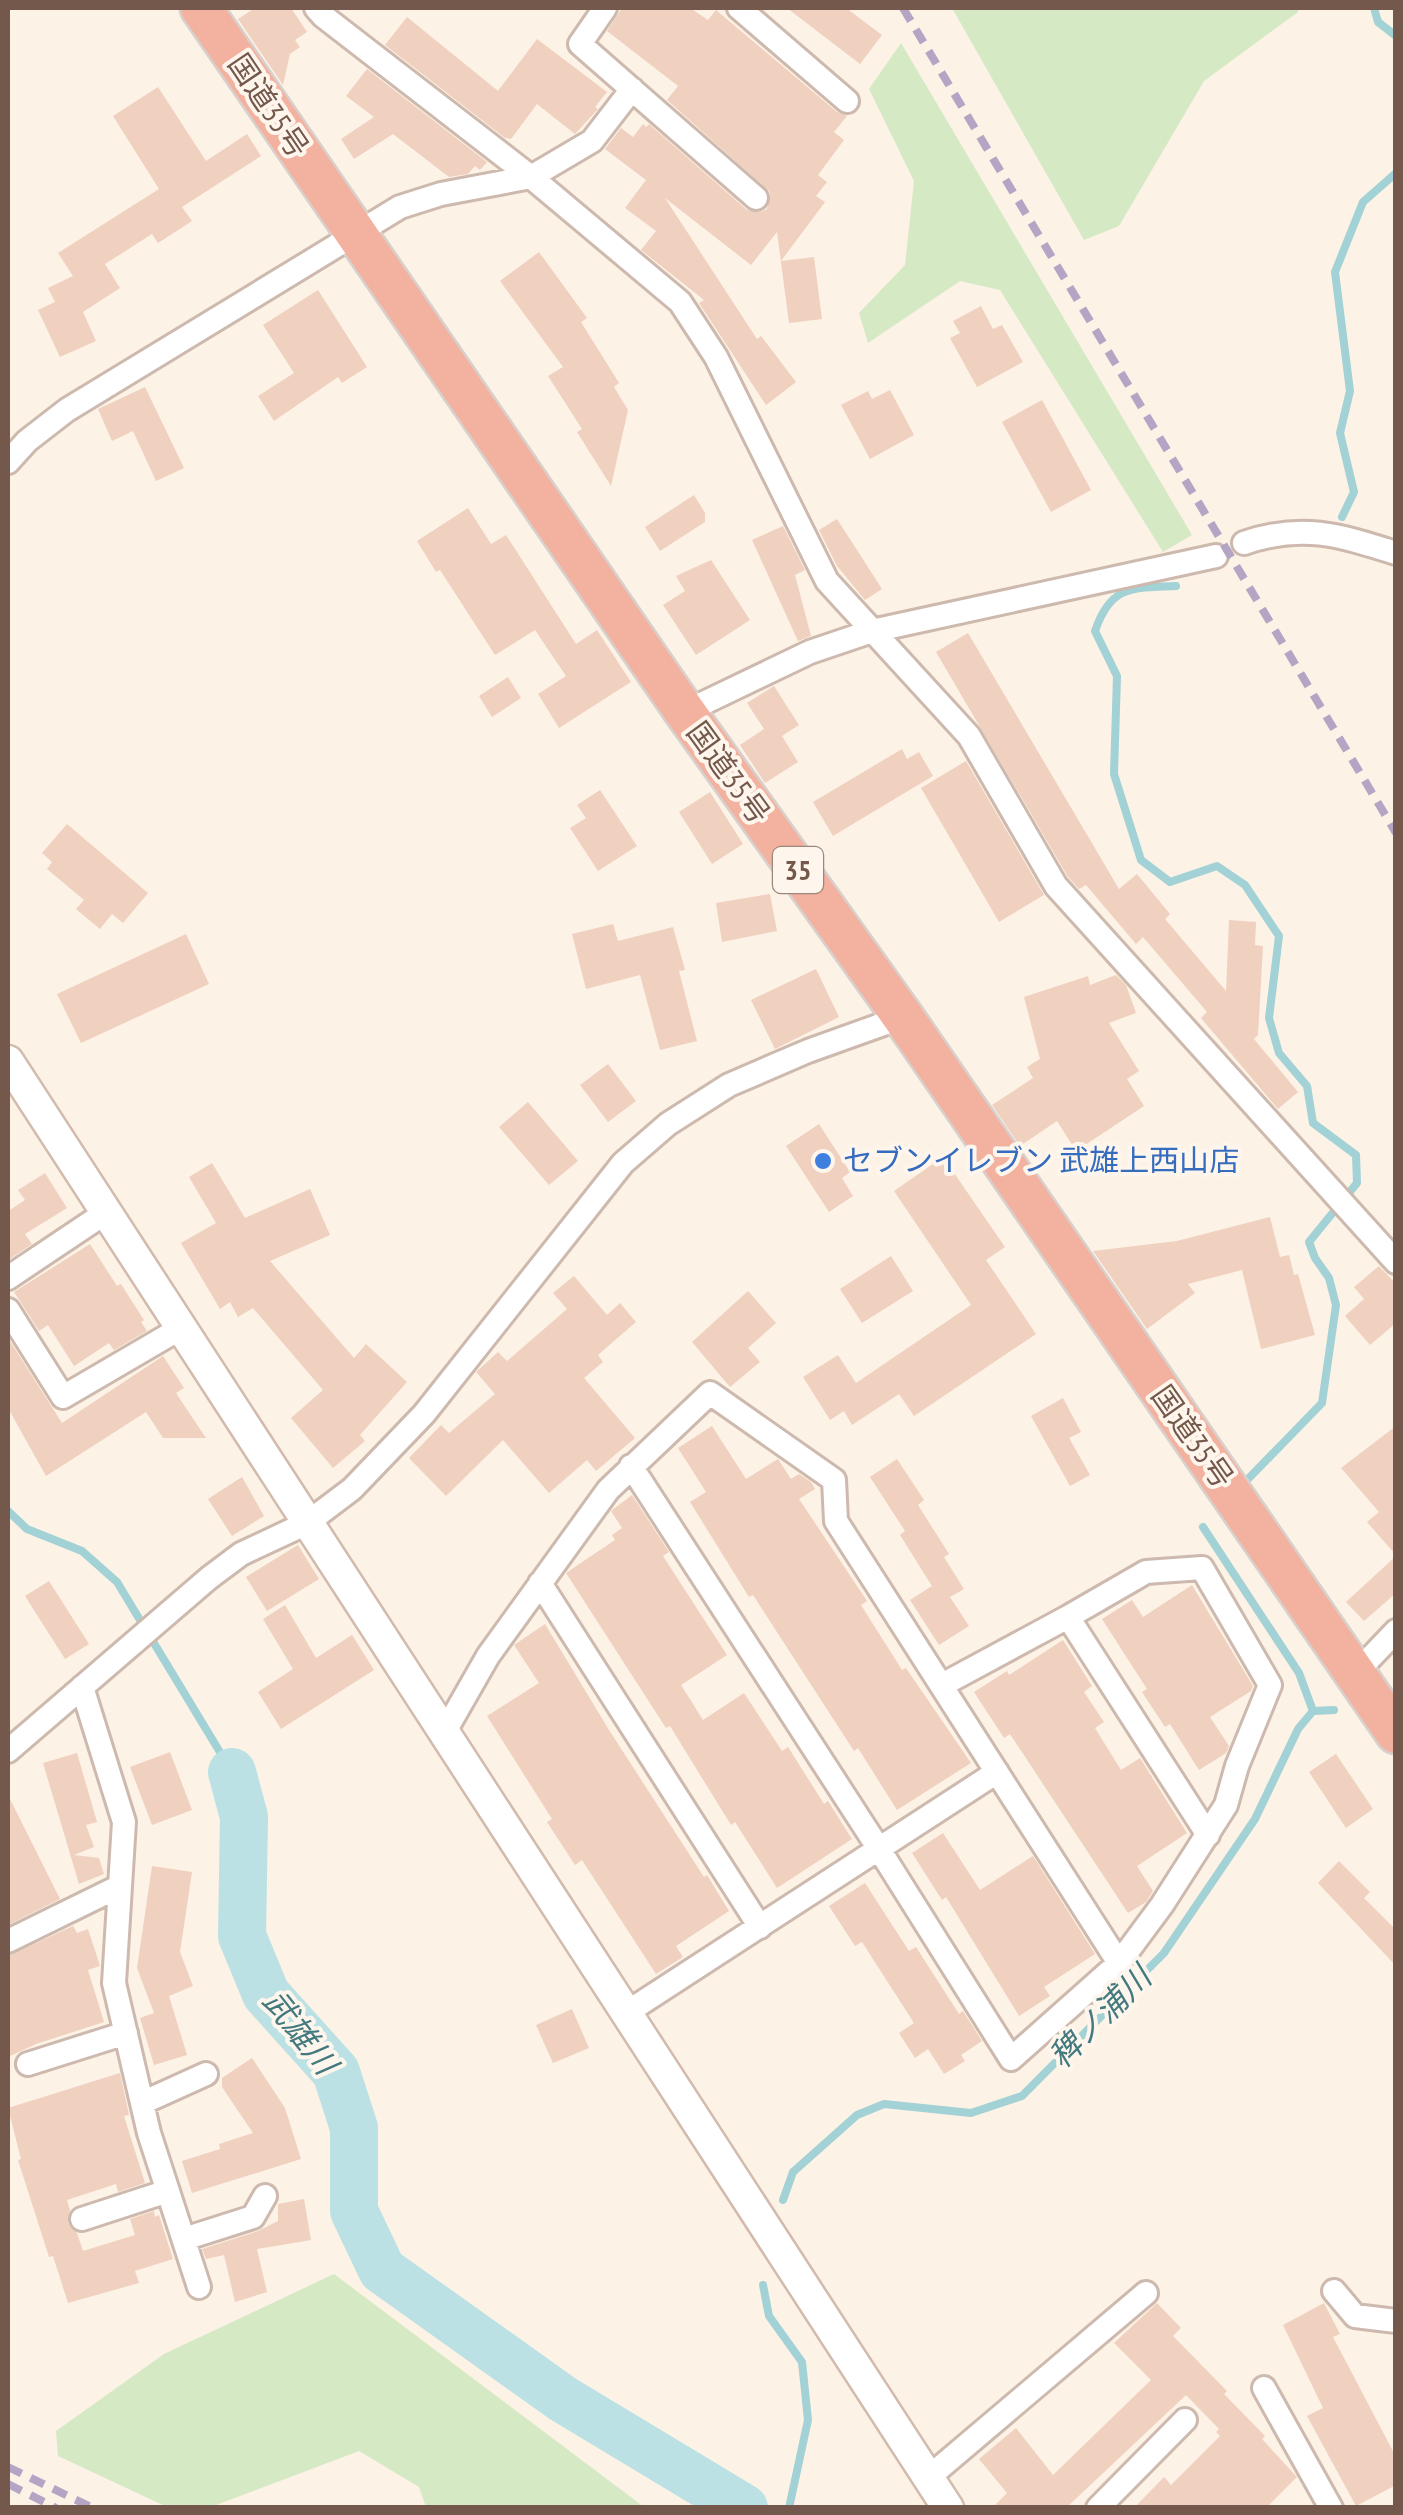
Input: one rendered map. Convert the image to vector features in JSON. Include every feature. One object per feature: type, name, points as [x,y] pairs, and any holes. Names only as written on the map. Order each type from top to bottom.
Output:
[{"type":"highway","name":"国道35号","points":[[201,8],[685,712],[903,1017],[1396,1733]]},
{"type":"street","points":[[316,8],[532,177],[680,302],[716,357],[827,581],[969,736],[1056,886],[1396,1262]]},
{"type":"street","points":[[606,8],[580,44],[756,198]]},
{"type":"street","points":[[739,8],[847,101]]},
{"type":"street","points":[[8,462],[27,441],[67,410],[400,207],[441,194],[532,177],[592,141],[632,89]]},
{"type":"street","points":[[1244,543],[1273,533],[1308,531],[1340,535],[1396,553]]},
{"type":"street","points":[[685,712],[810,652],[872,632],[1216,556]]},
{"type":"street","points":[[8,1751],[241,1554],[307,1524],[352,1489],[424,1414],[624,1164],[668,1124],[729,1085],[903,1017]]},
{"type":"street","points":[[8,1061],[948,2508]]},
{"type":"street","points":[[8,1278],[105,1212]]},
{"type":"street","points":[[8,1310],[63,1396],[180,1328]]},
{"type":"street","points":[[444,1732],[488,1656],[608,1490],[710,1393],[834,1480],[836,1521],[1119,1963]]},
{"type":"street","points":[[630,1466],[1011,2060],[1119,1963],[1162,1905],[1226,1805],[1236,1766],[1270,1685],[1202,1568],[1146,1572],[942,1686]]},
{"type":"street","points":[[540,1582],[760,1927]]},
{"type":"street","points":[[1068,1617],[1208,1835]]},
{"type":"street","points":[[1355,1674],[1396,1631]]},
{"type":"street","points":[[82,1687],[124,1822],[114,1983],[142,2103],[199,2287]]},
{"type":"street","points":[[626,2013],[997,1772]]},
{"type":"street","points":[[8,1941],[120,1886]]},
{"type":"street","points":[[28,2064],[126,2033]]},
{"type":"street","points":[[142,2103],[206,2074]]},
{"type":"street","points":[[82,2219],[168,2191]]},
{"type":"street","points":[[184,2239],[253,2217],[265,2196]]},
{"type":"street","points":[[1334,2291],[1355,2316],[1396,2321]]},
{"type":"street","points":[[928,2477],[1146,2293]]},
{"type":"street","points":[[1264,2388],[1331,2508]]},
{"type":"street","points":[[1098,2508],[1185,2420]]},
{"type":"green space","points":[[952,8],[1299,8],[1204,81],[1119,226],[1084,240]]},
{"type":"green space","points":[[901,43],[1192,535],[1163,552],[1000,290],[960,281],[868,343],[859,313],[905,265],[914,181],[869,89]]},
{"type":"green space","points":[[334,2274],[644,2507],[426,2507],[419,2487],[359,2451],[208,2508],[167,2507],[58,2456],[56,2431],[164,2354]]},
{"type":"building","points":[[255,8],[291,8],[307,32],[295,40],[300,47],[290,54],[283,85],[238,19]]},
{"type":"building","points":[[622,8],[690,8],[708,20],[716,10],[837,112],[847,116],[834,132],[844,140],[818,175],[827,182],[816,196],[825,202],[781,261],[814,257],[822,319],[789,323],[777,232],[751,265],[665,198],[757,339],[761,336],[796,382],[766,405],[699,303],[704,300],[641,250],[656,231],[625,208],[646,180],[605,149],[621,128],[633,137],[643,124],[649,124],[747,210],[767,209],[770,192],[667,100],[678,86],[607,31]]},
{"type":"building","points":[[787,8],[846,8],[882,35],[860,64]]},
{"type":"building","points":[[407,17],[498,91],[537,39],[607,92],[595,107],[598,109],[575,134],[537,104],[511,139],[505,138],[385,45]]},
{"type":"building","points":[[367,69],[487,162],[480,170],[475,166],[468,174],[449,177],[393,134],[354,159],[341,139],[374,117],[346,96]]},
{"type":"building","points":[[158,87],[206,161],[247,134],[261,156],[182,207],[192,221],[158,243],[152,234],[105,264],[120,288],[83,312],[96,341],[60,357],[38,310],[55,302],[48,288],[73,276],[58,253],[159,189],[113,116]]},
{"type":"building","points":[[539,252],[587,318],[581,322],[619,383],[614,387],[628,410],[611,486],[577,432],[582,429],[548,376],[563,367],[500,281]]},
{"type":"building","points":[[318,290],[367,367],[342,383],[338,377],[274,421],[258,396],[294,373],[263,325]]},
{"type":"building","points":[[981,306],[993,329],[1002,325],[1023,362],[977,387],[950,338],[960,333],[953,321]]},
{"type":"building","points":[[145,387],[184,468],[156,481],[133,431],[112,441],[98,409]]},
{"type":"building","points":[[890,390],[914,435],[870,459],[841,405],[868,391],[872,399]]},
{"type":"building","points":[[1042,400],[1091,490],[1051,512],[1002,422]]},
{"type":"building","points":[[694,495],[705,513],[705,522],[660,551],[645,527]]},
{"type":"building","points":[[468,508],[491,544],[506,535],[576,644],[597,630],[631,682],[559,728],[538,694],[566,676],[535,630],[495,655],[417,541]]},
{"type":"building","points":[[837,519],[882,589],[865,600],[837,566],[819,530]]},
{"type":"building","points":[[783,526],[805,570],[795,575],[811,636],[798,641],[752,540]]},
{"type":"building","points":[[711,560],[750,620],[696,655],[663,605],[685,591],[676,576]]},
{"type":"building","points":[[968,633],[1119,889],[1137,874],[1170,914],[1165,919],[1226,991],[1229,920],[1256,922],[1255,945],[1263,946],[1258,1035],[1254,1039],[1298,1092],[1278,1109],[1201,1018],[1207,1012],[1143,937],[1136,944],[1086,885],[1079,889],[1068,877],[936,652]]},
{"type":"building","points":[[508,677],[521,698],[492,717],[479,696]]},
{"type":"building","points":[[774,686],[799,725],[782,736],[798,762],[765,783],[740,745],[764,729],[747,703]]},
{"type":"building","points":[[902,749],[907,759],[919,752],[933,776],[833,836],[813,802]]},
{"type":"building","points":[[966,761],[1044,895],[999,922],[921,788]]},
{"type":"building","points":[[600,790],[637,846],[598,871],[570,828],[586,818],[577,805]]},
{"type":"building","points":[[710,792],[743,844],[712,864],[679,812]]},
{"type":"building","points":[[67,824],[148,893],[123,923],[112,914],[100,929],[76,909],[84,900],[47,869],[52,862],[42,853]]},
{"type":"building","points":[[770,894],[777,931],[722,942],[716,903]]},
{"type":"building","points":[[613,924],[618,941],[673,927],[685,970],[679,971],[697,1041],[660,1050],[640,975],[586,989],[572,934]]},
{"type":"building","points":[[186,934],[209,984],[81,1043],[57,994]]},
{"type":"building","points":[[816,969],[839,1017],[775,1049],[751,1000]]},
{"type":"building","points":[[1116,975],[1126,985],[1136,1013],[1109,1023],[1139,1071],[1127,1079],[1144,1106],[1076,1151],[1057,1121],[1020,1146],[992,1105],[1033,1078],[1027,1067],[1040,1059],[1024,997],[1088,976],[1090,985]]},
{"type":"building","points":[[608,1064],[636,1101],[608,1122],[580,1085]]},
{"type":"building","points":[[528,1102],[578,1161],[549,1185],[499,1127]]},
{"type":"building","points":[[819,1124],[850,1172],[842,1178],[853,1196],[829,1212],[786,1146]]},
{"type":"building","points":[[943,1157],[1005,1247],[986,1260],[1036,1334],[914,1416],[899,1394],[852,1425],[844,1411],[830,1420],[803,1377],[838,1355],[856,1383],[971,1305],[894,1191]]},
{"type":"building","points":[[212,1163],[245,1218],[310,1189],[330,1235],[270,1261],[354,1358],[366,1344],[407,1382],[360,1435],[365,1441],[333,1468],[291,1418],[323,1390],[253,1308],[238,1317],[230,1302],[220,1309],[181,1243],[216,1223],[189,1177]]},
{"type":"building","points":[[45,1173],[67,1208],[25,1234],[32,1244],[8,1260],[8,1206],[10,1210],[25,1200],[18,1190]]},
{"type":"building","points":[[1270,1217],[1280,1257],[1289,1255],[1294,1275],[1298,1274],[1315,1335],[1261,1349],[1242,1270],[1188,1284],[1195,1293],[1147,1329],[1093,1251],[1177,1241]]},
{"type":"building","points":[[90,1244],[117,1286],[121,1284],[147,1331],[114,1350],[109,1343],[74,1366],[48,1325],[39,1331],[14,1292]]},
{"type":"building","points":[[891,1256],[913,1291],[862,1323],[840,1289]]},
{"type":"building","points":[[1379,1266],[1396,1284],[1396,1323],[1370,1345],[1345,1316],[1364,1299],[1354,1287]]},
{"type":"building","points":[[574,1276],[607,1315],[620,1303],[636,1322],[598,1355],[603,1362],[584,1378],[635,1438],[596,1471],[587,1460],[549,1493],[503,1440],[446,1496],[409,1458],[441,1425],[449,1433],[495,1394],[476,1372],[498,1352],[507,1361],[567,1309],[553,1293]]},
{"type":"building","points":[[748,1291],[776,1323],[748,1348],[760,1362],[730,1387],[692,1342]]},
{"type":"building","points":[[8,1338],[62,1423],[163,1356],[184,1388],[176,1393],[206,1438],[163,1438],[146,1412],[46,1476],[8,1408]]},
{"type":"building","points":[[1063,1398],[1081,1432],[1069,1438],[1090,1475],[1070,1486],[1031,1416]]},
{"type":"building","points":[[712,1426],[746,1479],[778,1459],[791,1479],[799,1474],[811,1482],[815,1489],[799,1499],[867,1601],[861,1605],[902,1670],[906,1668],[971,1763],[897,1810],[753,1595],[749,1597],[690,1502],[706,1492],[678,1448]]},
{"type":"building","points":[[1396,1426],[1396,1555],[1367,1522],[1379,1512],[1341,1468]]},
{"type":"building","points":[[897,1459],[924,1500],[918,1505],[949,1554],[944,1557],[964,1589],[950,1597],[969,1626],[939,1645],[910,1600],[932,1586],[900,1535],[905,1531],[870,1477]]},
{"type":"building","points":[[242,1477],[264,1516],[232,1536],[208,1499]]},
{"type":"building","points":[[632,1495],[669,1552],[663,1556],[727,1655],[681,1685],[703,1720],[744,1693],[782,1751],[788,1747],[852,1839],[777,1888],[735,1822],[731,1825],[670,1726],[666,1728],[566,1573],[615,1540],[612,1535],[622,1528],[611,1511]]},
{"type":"building","points":[[298,1545],[319,1579],[267,1611],[246,1577]]},
{"type":"building","points":[[1396,1556],[1396,1593],[1364,1621],[1346,1602]]},
{"type":"building","points":[[49,1581],[89,1644],[65,1659],[25,1596]]},
{"type":"building","points":[[1192,1585],[1253,1686],[1210,1717],[1229,1746],[1226,1753],[1199,1770],[1170,1724],[1165,1727],[1142,1692],[1147,1689],[1102,1619],[1132,1600],[1143,1617]]},
{"type":"building","points":[[285,1605],[316,1658],[352,1635],[374,1670],[281,1729],[258,1692],[293,1669],[263,1619]]},
{"type":"building","points":[[545,1624],[609,1730],[729,1911],[676,1946],[683,1957],[656,1974],[582,1860],[575,1865],[547,1822],[552,1819],[487,1716],[539,1683],[514,1645]]},
{"type":"building","points":[[1063,1640],[1092,1686],[1084,1692],[1104,1722],[1095,1728],[1121,1770],[1140,1758],[1187,1833],[1137,1866],[1153,1891],[1146,1902],[1128,1913],[1010,1734],[1004,1738],[974,1692]]},
{"type":"building","points":[[170,1752],[192,1810],[152,1825],[130,1767]]},
{"type":"building","points":[[77,1753],[97,1822],[86,1825],[94,1847],[74,1855],[99,1858],[104,1874],[79,1884],[43,1763]]},
{"type":"building","points":[[1336,1754],[1373,1809],[1346,1828],[1309,1772]]},
{"type":"building","points":[[8,1795],[60,1899],[8,1925]]},
{"type":"building","points":[[943,1833],[980,1890],[1033,1856],[1095,1954],[1044,1987],[1050,1996],[1019,2016],[946,1897],[942,1900],[912,1853]]},
{"type":"building","points":[[1339,1861],[1370,1892],[1364,1898],[1396,1930],[1396,1966],[1318,1883]]},
{"type":"building","points":[[152,1866],[192,1872],[180,1952],[193,1986],[169,1996],[187,2055],[154,2065],[140,2018],[154,2013],[137,1968]]},
{"type":"building","points":[[865,1883],[909,1951],[916,1947],[959,2014],[963,2011],[982,2041],[961,2055],[965,2061],[944,2074],[928,2049],[915,2058],[899,2033],[914,2023],[862,1942],[855,1946],[829,1906]]},
{"type":"building","points":[[73,1926],[77,1933],[88,1929],[100,1966],[88,1970],[104,2022],[8,2057],[8,1956]]},
{"type":"building","points":[[572,2009],[589,2048],[553,2063],[536,2025]]},
{"type":"building","points":[[252,2058],[285,2108],[301,2159],[192,2193],[182,2161],[253,2133],[222,2087],[222,2078]]},
{"type":"building","points":[[120,2073],[129,2115],[124,2116],[145,2183],[118,2192],[116,2184],[67,2200],[68,2223],[77,2233],[83,2251],[135,2235],[130,2219],[154,2211],[155,2217],[159,2215],[173,2259],[135,2271],[139,2283],[68,2303],[18,2160],[21,2159],[8,2108]]},
{"type":"building","points":[[304,2199],[311,2240],[257,2249],[267,2292],[235,2302],[224,2255],[206,2259],[202,2249],[258,2231],[278,2221],[278,2204]]},
{"type":"building","points":[[1157,2303],[1181,2328],[1173,2336],[1227,2391],[1224,2394],[1265,2436],[1262,2439],[1297,2477],[1266,2508],[1134,2508],[1164,2477],[1171,2485],[1220,2436],[1216,2432],[1219,2429],[1186,2395],[1066,2508],[992,2508],[1007,2493],[979,2459],[1016,2428],[1053,2475],[1151,2380],[1114,2343]]},
{"type":"building","points":[[1324,2303],[1340,2334],[1333,2337],[1396,2457],[1396,2485],[1356,2506],[1307,2416],[1323,2408],[1283,2325]]},
{"type":"waterway","points":[[1374,8],[1378,22],[1396,36]]},
{"type":"waterway","points":[[1342,517],[1354,492],[1340,433],[1350,391],[1335,272],[1363,202],[1396,173]]},
{"type":"waterway","points":[[1176,586],[1125,592],[1108,604],[1095,631],[1117,676],[1114,774],[1141,860],[1170,882],[1217,866],[1245,885],[1279,936],[1269,1018],[1279,1053],[1307,1086],[1313,1123],[1356,1155],[1357,1183],[1309,1242],[1329,1278],[1336,1305],[1322,1403],[1248,1479]]},
{"type":"waterway","name":"武雄川","points":[[8,1511],[27,1529],[82,1551],[117,1582],[232,1772]]},
{"type":"waterway","points":[[1203,1527],[1299,1673],[1313,1711]]},
{"type":"waterway","name":"稗ノ浦川","points":[[783,2200],[793,2172],[857,2115],[884,2104],[971,2113],[1022,2096],[1164,1953],[1255,1819],[1298,1729],[1313,1711],[1334,1710]]},
{"type":"waterway","name":"武雄川","points":[[232,1772],[244,1817],[242,1936],[266,1994],[336,2072],[354,2128],[354,2211],[382,2270],[563,2399],[744,2508]]},
{"type":"waterway","name":"稗ノ浦川","points":[[763,2285],[769,2316],[802,2362],[808,2420],[789,2508]]},
{"type":"railway","points":[[903,8],[1396,833]]},
{"type":"railway","points":[[8,2467],[93,2508]]},
{"type":"railway","points":[[8,2484],[56,2508]]},
{"type":"place","name":"セブンイレブン 武雄上西山店","points":[[823,1161]]}]
